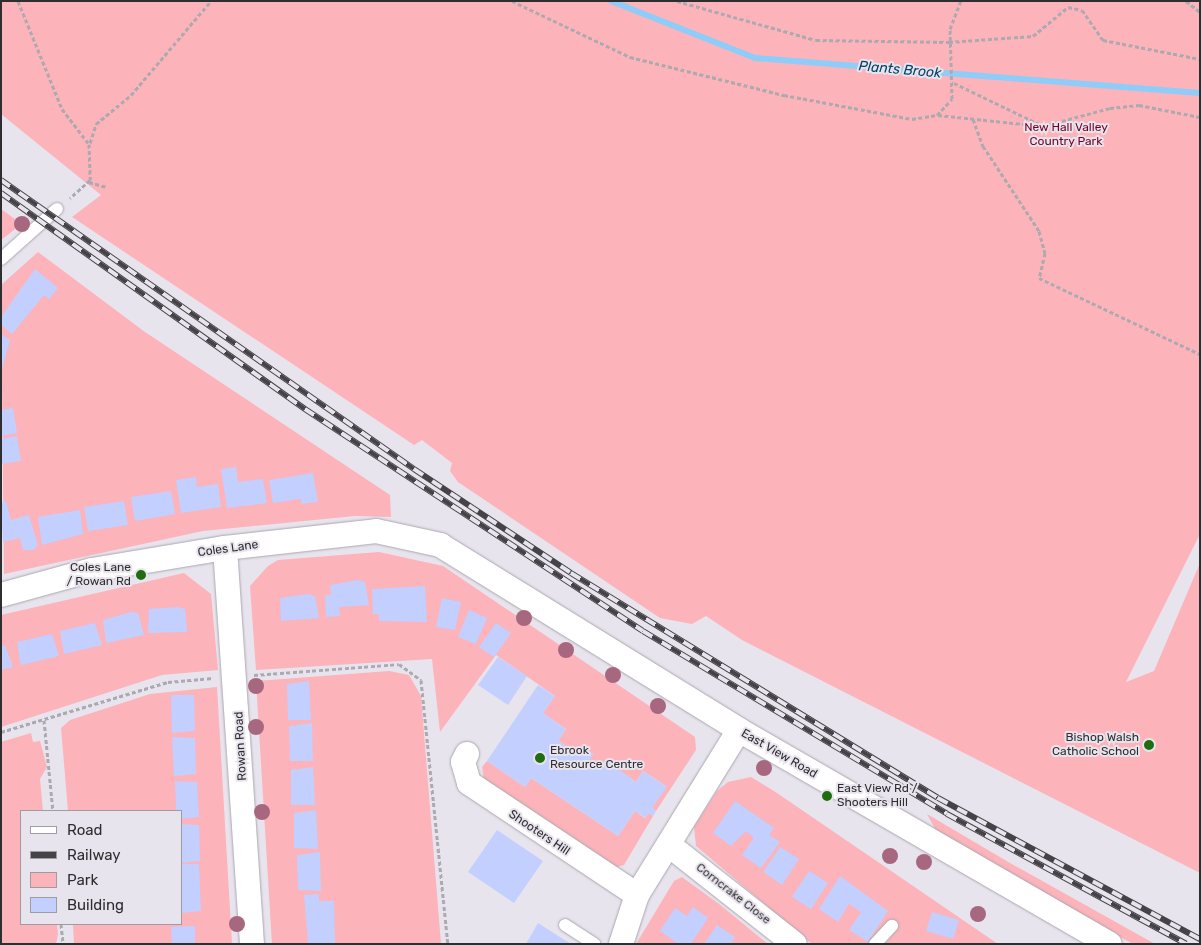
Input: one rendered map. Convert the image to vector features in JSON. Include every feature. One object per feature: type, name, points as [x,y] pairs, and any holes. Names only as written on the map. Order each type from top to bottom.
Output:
[{"type":"street","name":"Coles Lane","points":[[1,595],[92,570],[225,548],[376,531],[407,536],[455,554]]},
{"type":"street","name":"Rowan Road","points":[[225,548],[237,676],[252,944]]},
{"type":"street","name":"East View Road","points":[[455,554],[739,730],[1110,944]]},
{"type":"street","points":[[621,944],[637,895],[739,730]]},
{"type":"street","name":"Shooters Hill","points":[[467,754],[463,762],[469,783],[637,895]]},
{"type":"street","name":"Corncrake Close","points":[[669,845],[796,944]]},
{"type":"lane","points":[[1,259],[57,209]]},
{"type":"lane","points":[[565,925],[594,944]]},
{"type":"lane","points":[[875,944],[892,926]]},
{"type":"path","points":[[18,1],[62,109],[90,144]]},
{"type":"path","points":[[57,209],[89,182],[90,144],[96,124],[131,95],[211,1]]},
{"type":"path","points":[[512,1],[630,57],[784,95],[912,119],[937,115],[1043,126],[1110,108],[1139,106],[1200,117]]},
{"type":"path","points":[[676,1],[816,40],[950,42],[1033,36],[1068,7],[1082,10],[1103,40],[1200,58]]},
{"type":"path","points":[[937,115],[952,99],[953,82],[949,48],[961,1]]},
{"type":"path","points":[[1186,1],[1200,12]]},
{"type":"path","points":[[953,82],[1043,126]]},
{"type":"path","points":[[973,119],[983,146],[1039,231],[1045,253],[1039,278],[1200,354]]},
{"type":"path","points":[[89,182],[107,187]]},
{"type":"path","points":[[1,732],[168,682],[399,664],[421,680],[448,944]]},
{"type":"path","points":[[44,720],[53,810]]},
{"type":"path","points":[[61,925],[63,944]]},
{"type":"green space","name":"New Hall Valley Country Park","points":[[1,1],[1200,1],[1200,534],[1126,682],[1154,671],[1200,563],[1200,873],[742,640],[706,616],[692,624],[660,618],[458,482],[450,471],[452,463],[422,440],[414,445],[72,217],[101,195],[1,114]]},
{"type":"green space","points":[[1,209],[22,224],[1,240]]},
{"type":"green space","points":[[38,252],[145,332],[390,495],[391,517],[355,516],[203,531],[4,574],[1,285]]},
{"type":"green space","points":[[379,552],[443,566],[695,737],[696,750],[656,811],[652,808],[666,786],[643,771],[636,782],[605,761],[599,768],[589,761],[593,754],[585,749],[580,755],[558,741],[566,729],[543,713],[555,696],[496,655],[440,732],[432,659],[256,670],[250,586],[268,566],[278,560]]},
{"type":"green space","points":[[184,573],[211,594],[218,670],[162,675],[1,727],[1,615]]},
{"type":"green space","points":[[389,671],[409,675],[421,696],[441,944],[272,944],[256,681]]},
{"type":"green space","points":[[217,687],[232,944],[74,944],[73,925],[182,925],[182,810],[68,810],[61,728],[70,720],[150,694]]},
{"type":"green space","points":[[31,733],[33,742],[40,741],[47,767],[40,779],[43,810],[20,810],[20,925],[57,925],[56,944],[1,944],[1,742]]},
{"type":"green space","points":[[487,761],[525,787],[531,778],[618,836],[635,811],[645,818],[649,813],[653,816],[624,865],[614,868],[484,781],[482,767]]},
{"type":"green space","points":[[751,777],[998,944],[885,944],[896,929],[890,923],[868,944],[812,944],[696,846],[694,827],[717,791],[728,782]]},
{"type":"green space","points":[[927,814],[1155,944],[1133,944],[940,838]]},
{"type":"green space","points":[[682,877],[768,944],[636,944],[674,881]]},
{"type":"building","points":[[35,269],[58,288],[49,299],[44,295],[12,334],[1,325],[1,317]]},
{"type":"building","points":[[1,334],[10,340],[2,369],[1,369]]},
{"type":"building","points":[[13,408],[17,433],[1,436],[1,410]]},
{"type":"building","points":[[17,436],[21,461],[1,464],[1,439]]},
{"type":"building","points":[[236,467],[238,482],[263,479],[267,503],[227,508],[221,469]]},
{"type":"building","points":[[313,473],[318,502],[302,504],[301,499],[273,503],[269,480]]},
{"type":"building","points":[[196,477],[197,487],[218,484],[221,507],[181,513],[176,480]]},
{"type":"building","points":[[171,491],[175,514],[135,521],[131,497]]},
{"type":"building","points":[[6,501],[11,520],[29,515],[38,545],[34,550],[23,550],[20,538],[3,542],[1,503]]},
{"type":"building","points":[[124,501],[128,525],[88,531],[84,507]]},
{"type":"building","points":[[80,510],[83,534],[42,545],[38,517]]},
{"type":"building","points":[[358,580],[365,582],[369,605],[339,607],[340,616],[326,617],[325,595],[331,595],[330,585]]},
{"type":"building","points":[[425,586],[427,622],[379,621],[379,614],[373,614],[372,589]]},
{"type":"building","points":[[308,594],[315,596],[319,618],[281,621],[280,598]]},
{"type":"building","points":[[442,598],[461,602],[455,630],[436,627]]},
{"type":"building","points":[[178,607],[185,609],[187,632],[148,633],[149,609]]},
{"type":"building","points":[[469,610],[487,618],[476,644],[458,637]]},
{"type":"building","points":[[131,612],[138,613],[144,635],[106,643],[103,620]]},
{"type":"building","points":[[95,623],[102,645],[64,654],[60,631]]},
{"type":"building","points":[[496,623],[511,633],[494,657],[479,647]]},
{"type":"building","points":[[52,634],[59,656],[21,665],[17,642]]},
{"type":"building","points":[[5,645],[13,667],[1,670],[1,647]]},
{"type":"building","points":[[498,657],[527,676],[508,705],[478,685]]},
{"type":"building","points":[[309,681],[311,720],[288,720],[287,684]]},
{"type":"building","name":"Ebrook Resource Centre","points":[[538,685],[555,696],[543,713],[566,729],[558,741],[580,755],[585,748],[593,754],[589,761],[599,768],[605,760],[636,782],[643,771],[667,787],[652,808],[656,811],[653,816],[649,813],[646,818],[635,811],[618,836],[531,778],[525,787],[487,761]]},
{"type":"building","points":[[171,695],[194,695],[195,731],[172,733]]},
{"type":"building","points":[[312,723],[313,761],[290,761],[289,726]]},
{"type":"building","points":[[172,737],[195,738],[196,774],[174,776]]},
{"type":"building","points":[[313,767],[315,805],[291,805],[291,770]]},
{"type":"building","points":[[175,781],[197,782],[199,817],[182,819],[182,810],[176,810]]},
{"type":"building","points":[[735,801],[774,828],[769,835],[780,842],[761,868],[742,855],[754,838],[746,831],[731,846],[713,833]]},
{"type":"building","points":[[316,810],[318,849],[294,848],[294,813]]},
{"type":"building","points":[[182,824],[199,825],[200,861],[182,863]]},
{"type":"building","points":[[497,830],[543,861],[514,903],[468,872]]},
{"type":"building","points":[[780,847],[799,859],[782,885],[763,872]]},
{"type":"building","points":[[320,852],[321,891],[298,890],[297,855]]},
{"type":"building","points":[[182,864],[199,864],[201,911],[182,913]]},
{"type":"building","points":[[809,871],[828,883],[811,909],[792,897]]},
{"type":"building","points":[[840,876],[888,911],[868,942],[849,930],[861,912],[849,904],[838,922],[819,909]]},
{"type":"building","points":[[319,894],[319,901],[334,901],[335,944],[304,944],[308,942],[304,895]]},
{"type":"building","points":[[693,907],[708,918],[691,944],[678,944],[660,931],[675,908],[687,916]]},
{"type":"building","points":[[932,912],[959,920],[953,939],[926,931]]},
{"type":"building","points":[[538,923],[571,944],[526,944]]},
{"type":"building","points":[[717,925],[735,937],[731,944],[704,944]]},
{"type":"building","points":[[195,926],[195,944],[172,944],[171,927]]},
{"type":"waterway","name":"Plants Brook","points":[[611,1],[755,58],[1200,93]]},
{"type":"railway","points":[[1,180],[414,469],[571,573],[938,798],[1200,939]]},
{"type":"railway","points":[[1,193],[305,409],[643,631],[947,814],[1186,944]]},
{"type":"place","name":"Coles Lane / Rowan Rd","points":[[141,575]]},
{"type":"place","name":"Bishop Walsh Catholic School","points":[[1149,745]]},
{"type":"place","name":"Ebrook Resource Centre","points":[[540,758]]},
{"type":"place","name":"East View Rd / Shooters Hill","points":[[827,796]]}]
